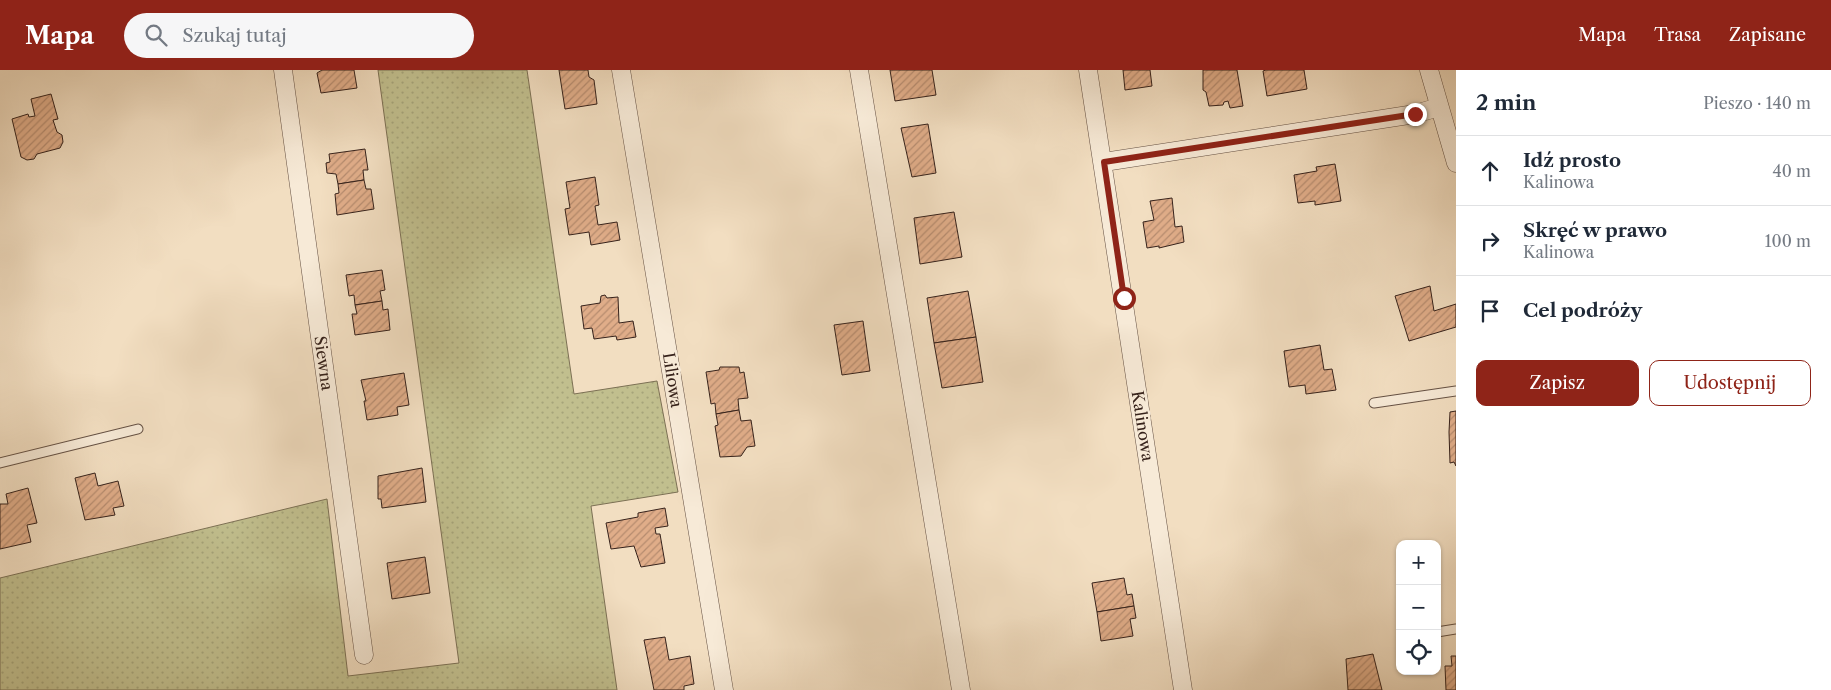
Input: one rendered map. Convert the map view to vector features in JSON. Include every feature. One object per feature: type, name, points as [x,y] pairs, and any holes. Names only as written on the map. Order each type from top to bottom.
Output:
[{"type":"street","name":"Siewna","points":[[283,70],[364,655]]},
{"type":"street","name":"Liliowa","points":[[621,70],[724,690]]},
{"type":"street","points":[[859,70],[961,690]]},
{"type":"street","name":"Kalinowa","points":[[1088,70],[1104,162],[1183,690]]},
{"type":"street","points":[[1429,70],[1456,163]]},
{"type":"street","points":[[1104,162],[1415,114],[1439,107]]},
{"type":"lane","points":[[1374,403],[1456,390]]},
{"type":"lane","points":[[0,463],[138,429]]},
{"type":"lane","points":[[1441,631],[1456,629]]},
{"type":"shaded area","points":[[378,70],[527,70],[574,394],[657,381],[678,492],[591,506],[617,690],[0,690],[0,578],[327,499],[348,676],[459,663]]},
{"type":"building","points":[[322,70],[354,70],[357,88],[321,93],[317,73]]},
{"type":"building","points":[[559,70],[588,70],[589,77],[594,80],[597,104],[565,109]]},
{"type":"building","points":[[890,70],[932,70],[936,95],[895,101]]},
{"type":"building","points":[[1123,70],[1150,70],[1152,86],[1125,90]]},
{"type":"building","points":[[1203,70],[1237,70],[1243,106],[1230,108],[1228,101],[1224,102],[1223,105],[1209,106],[1206,92],[1203,90]]},
{"type":"building","points":[[1304,70],[1307,89],[1267,96],[1263,71]]},
{"type":"building","points":[[51,94],[58,119],[53,120],[57,132],[62,135],[63,142],[60,148],[37,154],[34,159],[27,160],[21,157],[12,119],[28,114],[29,117],[35,116],[31,99]]},
{"type":"building","points":[[928,124],[936,173],[912,177],[901,128]]},
{"type":"building","points":[[365,149],[368,170],[363,170],[364,180],[338,184],[336,174],[327,173],[326,163],[330,162],[329,154]]},
{"type":"building","points":[[1335,164],[1341,201],[1315,205],[1315,201],[1298,203],[1294,175],[1317,171],[1316,167]]},
{"type":"building","points":[[595,177],[599,205],[595,206],[598,225],[617,222],[620,240],[591,245],[589,232],[569,235],[565,209],[570,208],[566,182]]},
{"type":"building","points":[[364,180],[366,189],[371,189],[374,209],[337,215],[335,194],[339,193],[338,184]]},
{"type":"building","points":[[1172,198],[1175,227],[1182,226],[1184,242],[1159,248],[1159,246],[1147,248],[1143,222],[1154,220],[1150,201]]},
{"type":"building","points":[[954,212],[962,257],[920,264],[914,218]]},
{"type":"building","points":[[382,270],[385,290],[380,291],[382,301],[355,305],[354,295],[349,296],[346,275]]},
{"type":"building","points":[[1430,286],[1434,311],[1456,304],[1456,327],[1409,341],[1395,296]]},
{"type":"building","points":[[968,291],[976,337],[934,343],[927,298]]},
{"type":"building","points":[[605,295],[607,298],[618,297],[619,323],[633,321],[636,337],[617,340],[616,336],[594,339],[592,328],[584,329],[581,306],[600,303],[601,296]]},
{"type":"building","points":[[382,301],[383,310],[388,309],[390,330],[355,335],[352,314],[357,314],[355,305]]},
{"type":"building","points":[[863,321],[870,371],[842,375],[834,325]]},
{"type":"building","points":[[976,337],[983,382],[942,388],[934,343]]},
{"type":"building","points":[[1320,345],[1324,370],[1332,369],[1336,390],[1306,394],[1305,385],[1289,387],[1284,351]]},
{"type":"building","points":[[720,367],[739,367],[740,373],[744,372],[748,398],[738,399],[739,410],[716,414],[715,403],[711,404],[706,372],[719,370]]},
{"type":"building","points":[[404,373],[409,405],[397,407],[398,415],[367,420],[364,401],[366,401],[361,380]]},
{"type":"building","points":[[739,410],[741,421],[751,420],[755,446],[747,447],[741,456],[720,457],[715,426],[718,425],[716,414]]},
{"type":"building","points":[[1456,411],[1456,466],[1454,462],[1450,463],[1449,432],[1450,412]]},
{"type":"building","points":[[422,468],[426,502],[382,508],[381,499],[378,499],[378,476]]},
{"type":"building","points":[[95,473],[98,486],[118,481],[124,506],[113,508],[115,515],[85,520],[75,478]]},
{"type":"building","points":[[28,488],[37,523],[27,525],[31,542],[0,549],[0,504],[8,504],[6,494]]},
{"type":"building","points":[[665,508],[668,526],[655,528],[656,534],[660,534],[665,563],[641,567],[634,546],[611,549],[606,523],[638,517],[638,513]]},
{"type":"building","points":[[425,557],[430,593],[392,599],[387,563]]},
{"type":"building","points":[[1124,578],[1127,595],[1132,594],[1134,606],[1097,612],[1092,583]]},
{"type":"building","points":[[1134,606],[1136,618],[1130,619],[1133,636],[1101,641],[1097,612]]},
{"type":"building","points":[[665,637],[669,660],[690,656],[694,684],[684,686],[684,690],[654,690],[644,640]]},
{"type":"building","points":[[1373,654],[1382,690],[1348,690],[1346,659]]},
{"type":"building","points":[[1451,656],[1456,656],[1456,690],[1446,690],[1445,666],[1452,666]]},
{"type":"route","points":[[1124,298],[1104,162],[1415,114]]}]
